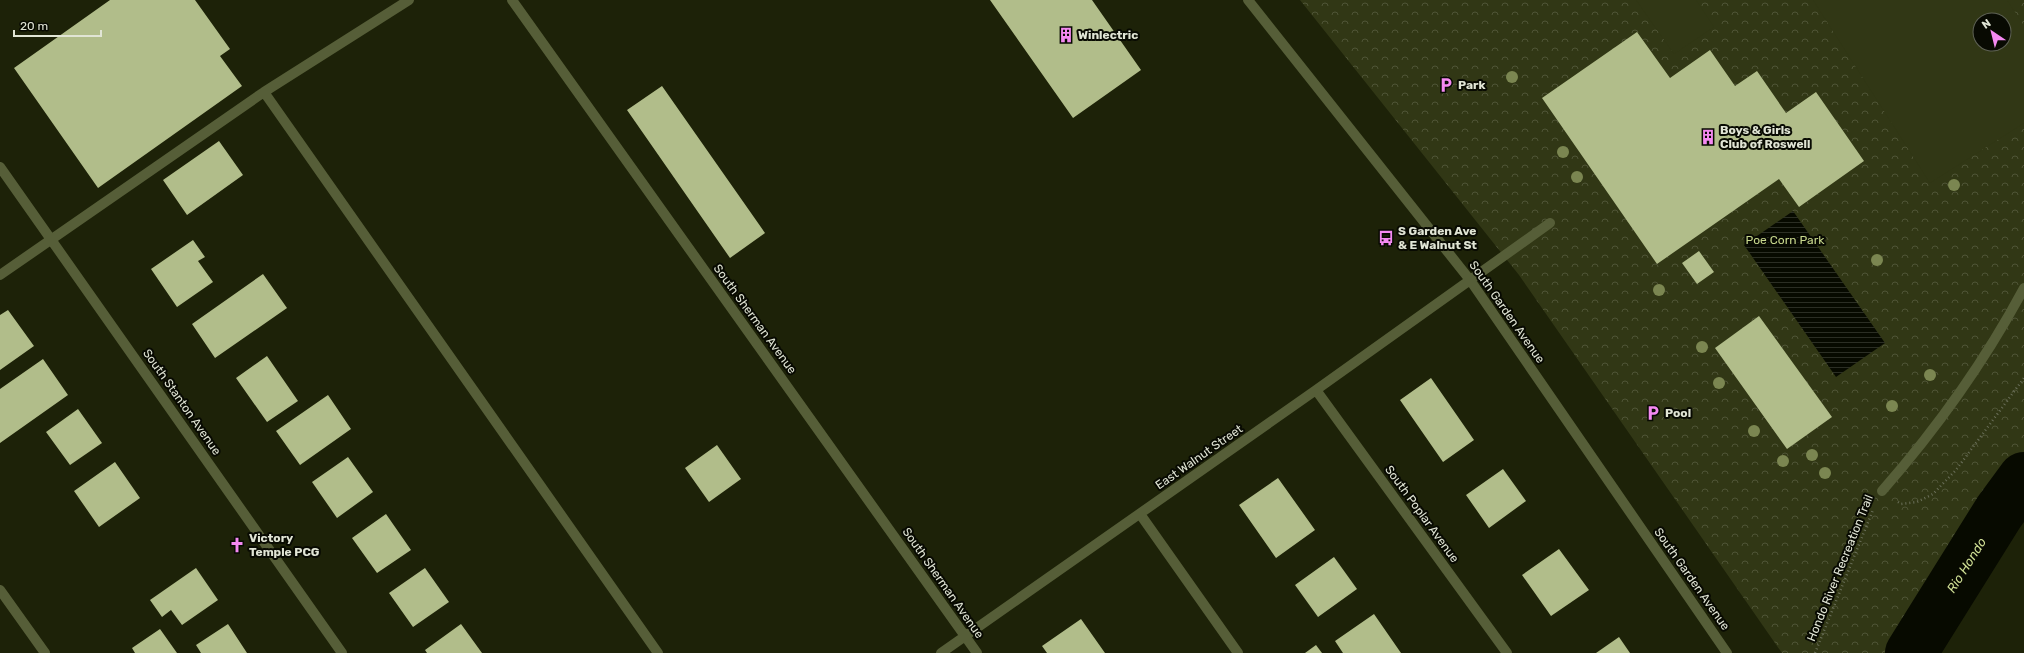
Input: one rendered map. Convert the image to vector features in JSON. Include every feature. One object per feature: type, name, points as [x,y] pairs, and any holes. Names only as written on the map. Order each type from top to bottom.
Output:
[{"type":"street","points":[[0,275],[51,238],[264,92],[409,0]]},
{"type":"street","name":"South Sherman Avenue","points":[[512,0],[977,653]]},
{"type":"street","name":"South Garden Avenue","points":[[1248,0],[1470,280],[1727,653]]},
{"type":"street","points":[[264,92],[658,653]]},
{"type":"street","name":"South Stanton Avenue","points":[[0,167],[342,653]]},
{"type":"street","name":"East Walnut Street","points":[[941,653],[1316,390],[1550,223]]},
{"type":"street","points":[[1882,490],[1911,458],[1963,390],[2000,332],[2024,288]]},
{"type":"street","name":"South Poplar Avenue","points":[[1316,390],[1507,653]]},
{"type":"street","points":[[1140,514],[1238,653]]},
{"type":"street","points":[[0,590],[45,653]]},
{"type":"path","points":[[1882,490],[1901,504],[1917,502],[1933,494],[1956,470],[2024,378]]},
{"type":"path","name":"Hondo River Recreation Trail","points":[[1815,653],[1882,490]]},
{"type":"green space","name":"Poe Corn Park","points":[[1300,0],[2024,0],[2024,478],[1999,512],[1911,653],[1782,653],[1519,275]]},
{"type":"green space","points":[[1636,0],[1696,0],[1714,27],[1674,54]]},
{"type":"green space","points":[[1813,0],[2007,0],[2024,26],[2024,123],[1930,183]]},
{"type":"shaded area","points":[[1793,211],[1885,343],[1836,377],[1744,245]]},
{"type":"building","points":[[110,0],[195,0],[230,49],[220,56],[242,86],[98,188],[14,68]]},
{"type":"building","name":"Winlectric","points":[[990,0],[1092,0],[1141,70],[1073,118]]},
{"type":"building","name":"Boys & Girls Club of Roswell","points":[[1637,32],[1670,78],[1710,50],[1735,86],[1757,71],[1786,113],[1816,92],[1864,161],[1799,207],[1779,179],[1657,264],[1542,98]]},
{"type":"building","points":[[662,86],[765,233],[730,258],[627,110]]},
{"type":"building","points":[[219,141],[243,175],[187,215],[163,180]]},
{"type":"building","points":[[193,240],[205,257],[198,261],[213,282],[177,307],[151,269]]},
{"type":"building","points":[[1699,251],[1714,272],[1697,284],[1682,263]]},
{"type":"building","points":[[263,274],[287,308],[215,358],[192,324]]},
{"type":"building","points":[[8,310],[34,346],[0,370],[0,315]]},
{"type":"building","points":[[1759,316],[1832,417],[1787,449],[1715,348]]},
{"type":"building","points":[[267,356],[298,401],[267,422],[236,378]]},
{"type":"building","points":[[43,359],[68,395],[0,443],[0,389]]},
{"type":"building","points":[[1431,378],[1474,440],[1443,462],[1400,400]]},
{"type":"building","points":[[328,395],[351,429],[300,465],[276,431]]},
{"type":"building","points":[[78,409],[102,443],[70,465],[46,432]]},
{"type":"building","points":[[717,445],[741,479],[709,502],[685,468]]},
{"type":"building","points":[[348,457],[373,492],[337,518],[312,482]]},
{"type":"building","points":[[115,462],[140,498],[99,527],[74,491]]},
{"type":"building","points":[[1503,469],[1526,501],[1489,528],[1466,495]]},
{"type":"building","points":[[1278,478],[1315,530],[1276,558],[1239,505]]},
{"type":"building","points":[[386,514],[411,550],[377,573],[352,538]]},
{"type":"building","points":[[1559,549],[1589,590],[1551,616],[1522,575]]},
{"type":"building","points":[[1334,557],[1357,589],[1318,617],[1295,585]]},
{"type":"building","points":[[196,568],[218,600],[182,625],[171,610],[162,617],[150,600]]},
{"type":"building","points":[[425,568],[449,602],[413,627],[389,593]]},
{"type":"building","points":[[1374,614],[1401,653],[1343,653],[1335,641]]},
{"type":"building","points":[[1081,619],[1105,653],[1047,653],[1042,646]]},
{"type":"building","points":[[228,624],[247,653],[201,653],[196,645]]},
{"type":"building","points":[[461,624],[482,653],[427,653],[425,650]]},
{"type":"building","points":[[160,629],[177,653],[135,653],[132,648]]},
{"type":"building","points":[[1619,637],[1630,653],[1596,653]]},
{"type":"building","points":[[1316,645],[1322,653],[1305,653]]},
{"type":"waterway","name":"Rio Hondo","points":[[1911,653],[1999,512],[2024,478]]},
{"type":"place","name":"Winlectric","points":[[1066,35]]},
{"type":"place","name":"Park","points":[[1446,85]]},
{"type":"place","name":"Boys & Girls Club of Roswell","points":[[1708,137]]},
{"type":"place","name":"S Garden Ave & E Walnut St","points":[[1386,238]]},
{"type":"place","name":"Pool","points":[[1653,413]]},
{"type":"place","name":"Victory Temple PCG","points":[[237,545]]}]
